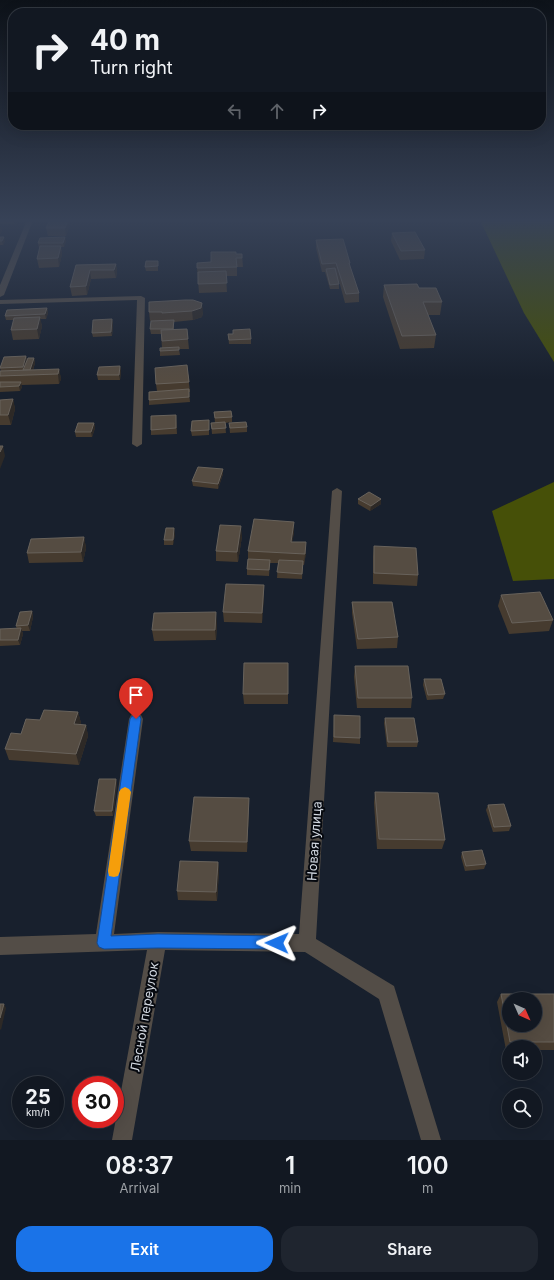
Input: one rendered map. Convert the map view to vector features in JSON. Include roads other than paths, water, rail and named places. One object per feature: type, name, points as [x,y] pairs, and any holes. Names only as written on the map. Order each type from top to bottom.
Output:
[{"type":"street","points":[[0,295],[9,273]]},
{"type":"street","points":[[0,302],[141,298],[136,444]]},
{"type":"street","name":"Новая улица","points":[[307,943],[337,491]]},
{"type":"street","points":[[104,943],[136,719]]},
{"type":"street","points":[[0,946],[158,941],[307,943],[387,993],[431,1140]]},
{"type":"street","name":"Лесной переулок","points":[[122,1140],[158,941]]}]
